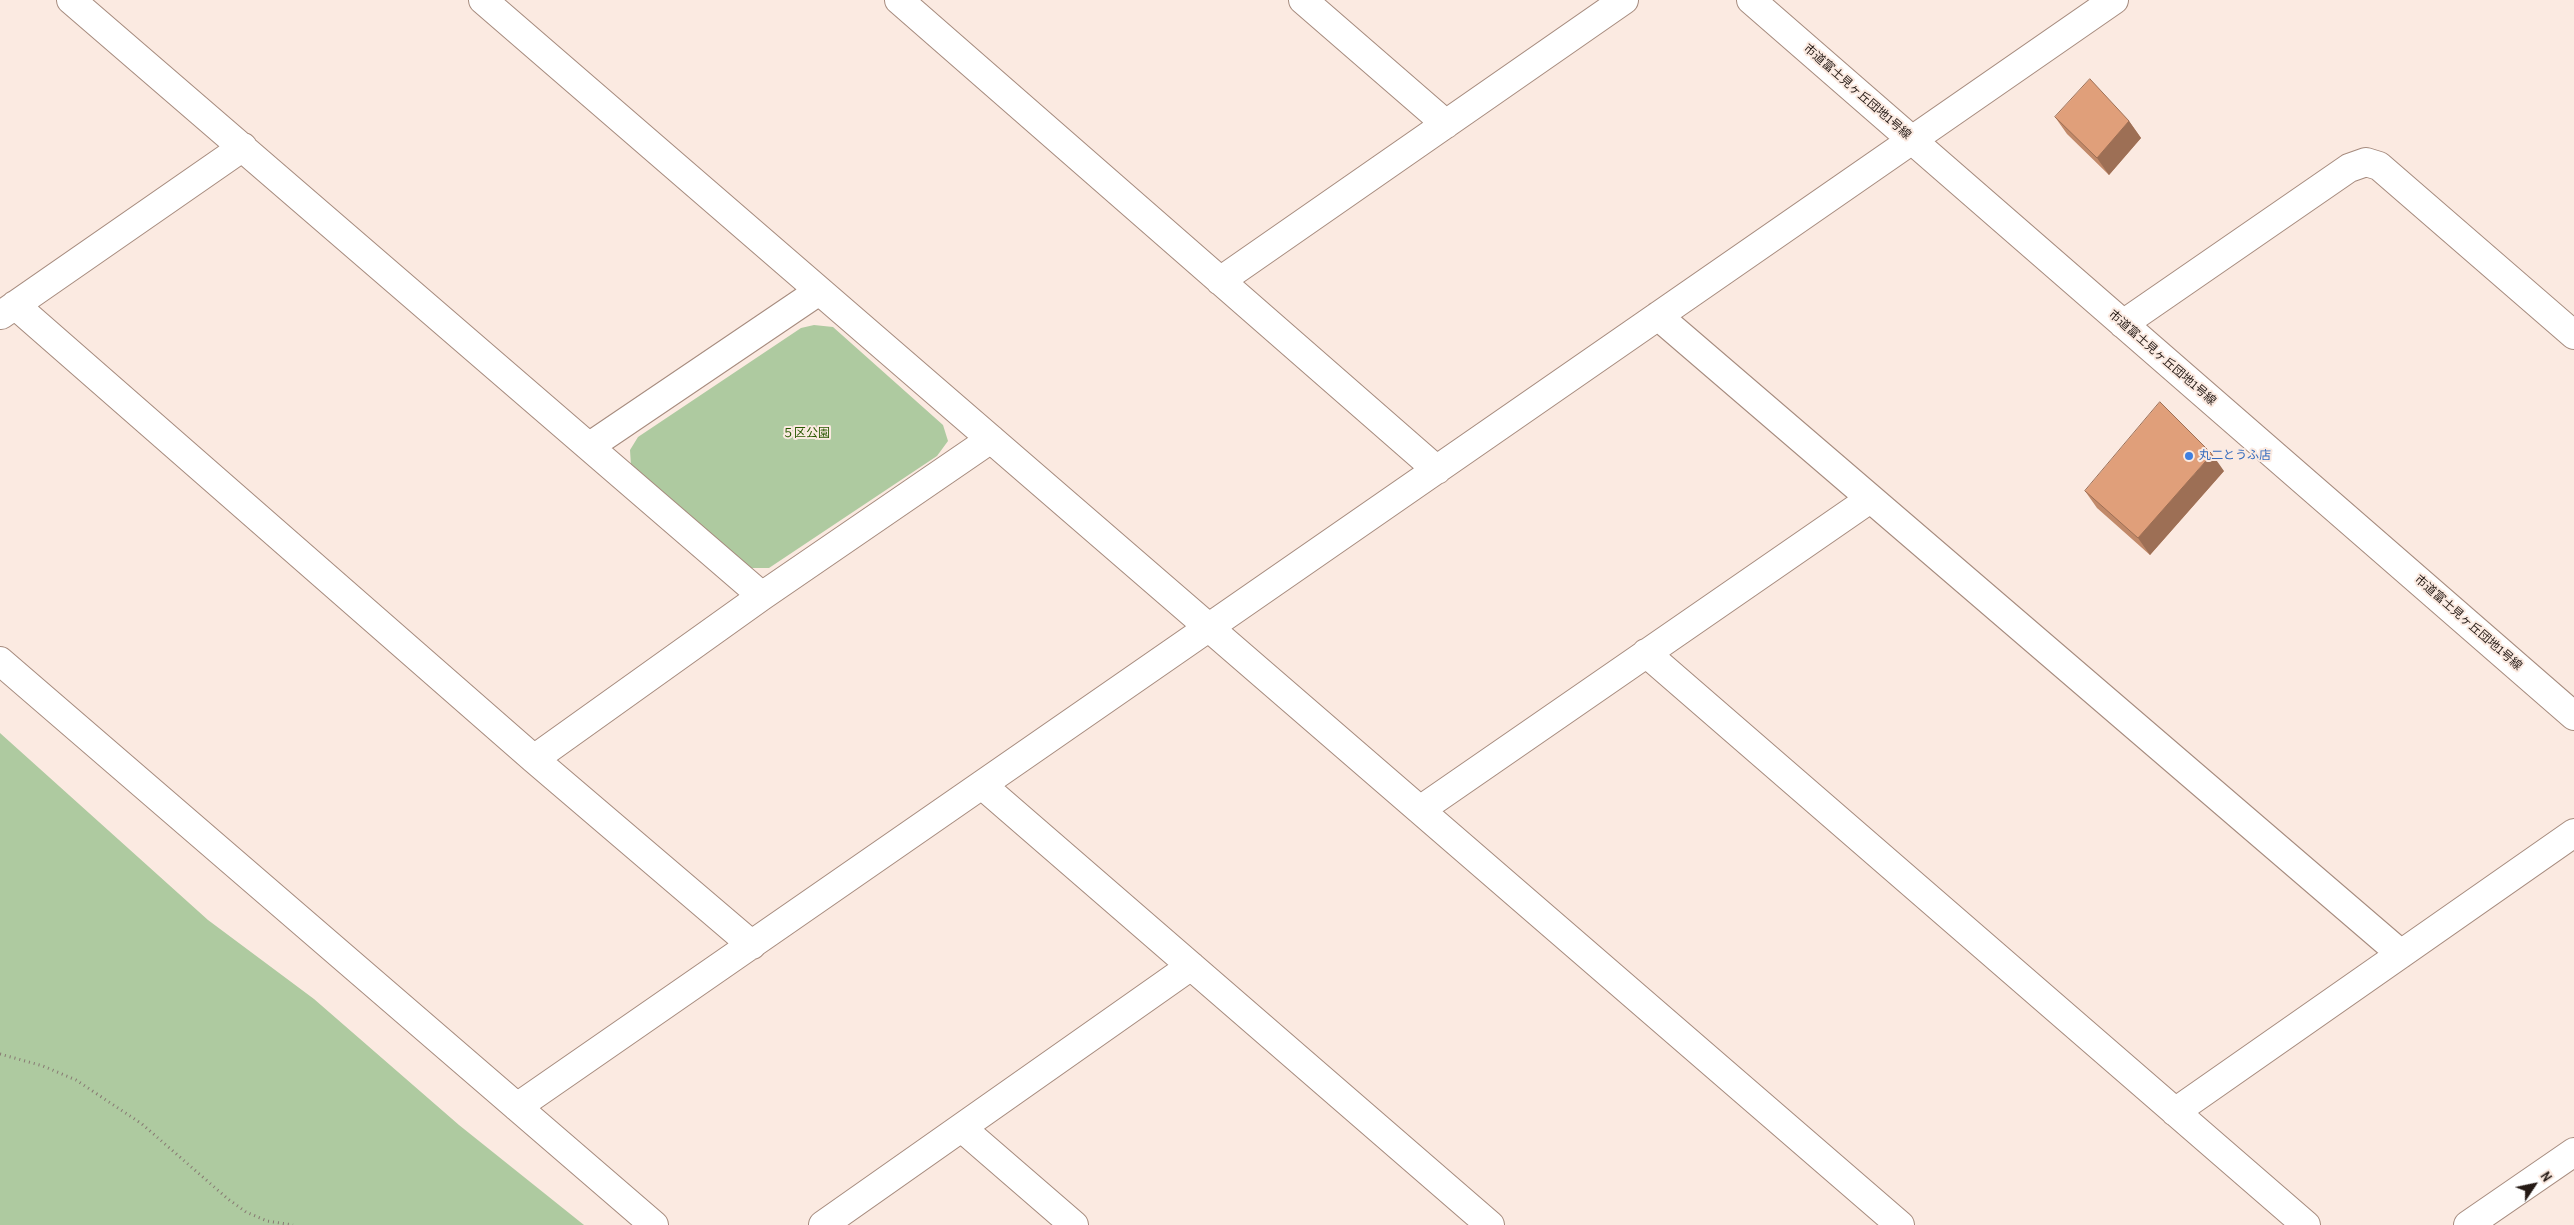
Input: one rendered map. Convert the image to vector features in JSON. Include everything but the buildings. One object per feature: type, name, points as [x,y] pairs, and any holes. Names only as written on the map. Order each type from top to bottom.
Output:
[{"type":"street","points":[[71,0],[762,596]]},
{"type":"street","points":[[483,0],[1900,1225]]},
{"type":"street","points":[[899,0],[1436,470]]},
{"type":"street","points":[[1303,0],[1446,124]]},
{"type":"street","points":[[1220,281],[1624,0]]},
{"type":"street","name":"市道富士見ヶ丘団地1号線","points":[[1751,0],[2574,716]]},
{"type":"street","points":[[517,1107],[2114,0]]},
{"type":"street","points":[[243,147],[7,310],[752,944]]},
{"type":"street","points":[[2123,324],[2350,168],[2366,162],[2379,166],[2574,335]]},
{"type":"street","points":[[590,446],[819,291]]},
{"type":"street","points":[[1658,316],[2401,954]]},
{"type":"street","points":[[534,759],[762,596],[991,439]]},
{"type":"street","points":[[1420,810],[1870,499]]},
{"type":"street","points":[[1646,653],[2306,1225]]},
{"type":"street","points":[[0,661],[654,1225]]},
{"type":"street","points":[[982,785],[1490,1225]]},
{"type":"street","points":[[2175,1112],[2574,833]]},
{"type":"street","points":[[824,1225],[1191,966]]},
{"type":"street","points":[[962,1129],[1074,1225]]},
{"type":"street","points":[[2468,1225],[2574,1152]]},
{"type":"path","points":[[0,1054],[44,1066],[76,1080],[142,1124],[228,1199],[246,1212],[267,1221],[294,1225]]},
{"type":"green space","name":"５区公園","points":[[814,325],[833,327],[943,425],[948,441],[937,456],[769,568],[746,568],[631,466],[630,450],[638,437],[801,328]]},
{"type":"green space","points":[[0,733],[208,920],[314,999],[459,1125],[584,1225],[0,1225]]},
{"type":"place","name":"丸二とうふ店","points":[[2189,456]]}]
